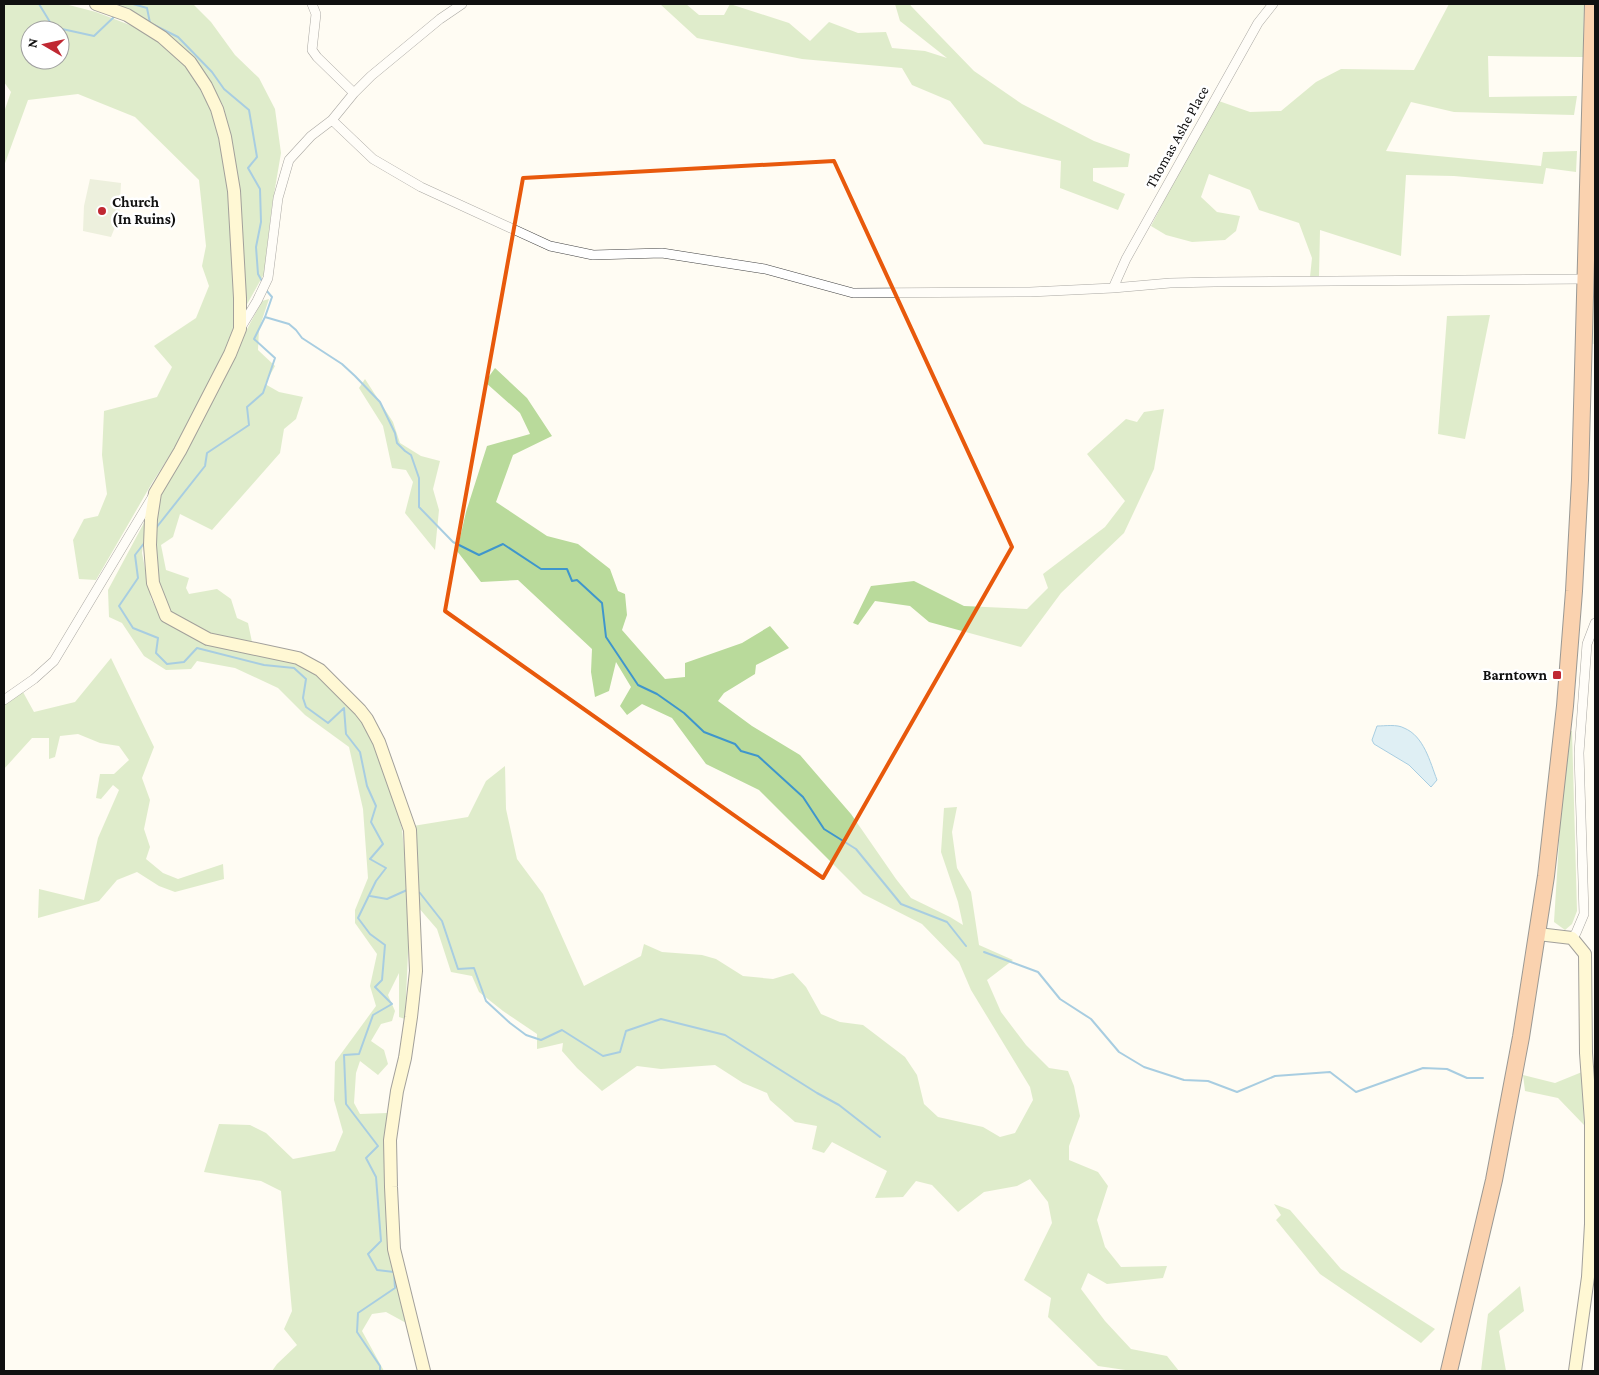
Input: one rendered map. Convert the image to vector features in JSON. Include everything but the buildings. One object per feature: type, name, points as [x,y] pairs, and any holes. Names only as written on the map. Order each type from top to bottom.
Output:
[{"type":"highway","points":[[1449,1371],[1494,1180],[1521,1037],[1538,934],[1565,706],[1580,480],[1585,279],[1594,61],[1593,4]]},
{"type":"street","points":[[96,4],[127,14],[162,37],[190,62],[206,86],[217,109],[225,137],[234,191],[240,329]]},
{"type":"street","points":[[312,4],[316,14],[312,50],[354,93]]},
{"type":"street","points":[[4,700],[34,679],[54,661],[180,451],[226,361],[240,329],[268,278],[278,198],[289,160],[311,136],[332,120],[371,76],[440,19],[462,4]]},
{"type":"street","name":"Thomas Ashe Place","points":[[1113,288],[1126,259],[1230,72],[1258,22],[1272,4]]},
{"type":"street","points":[[332,120],[372,159],[421,187],[550,246],[593,255],[662,253],[765,269],[853,293],[1030,292],[1214,282],[1585,279]]},
{"type":"street","points":[[155,493],[150,545],[153,583],[166,616],[208,639],[298,658],[320,670],[360,710],[379,742],[410,830],[416,971],[409,1033],[397,1091],[390,1140],[391,1187],[394,1249],[424,1371]]},
{"type":"street","points":[[1572,938],[1584,914],[1579,753],[1587,644],[1595,622]]},
{"type":"street","points":[[1538,934],[1572,938],[1585,954],[1586,1053],[1592,1122],[1591,1224],[1588,1277],[1575,1371]]},
{"type":"highlighted area","points":[[834,161],[1012,547],[823,878],[445,611],[523,178]]},
{"type":"green space","points":[[4,4],[65,4],[96,12],[148,32],[186,65],[212,110],[229,186],[236,329],[177,444],[152,483],[96,580],[79,579],[73,540],[84,519],[98,516],[107,494],[102,455],[104,411],[157,397],[172,367],[154,346],[196,318],[209,286],[202,266],[206,246],[199,180],[135,117],[78,94],[28,100],[4,166],[4,112],[11,92],[4,82]]},
{"type":"green space","points":[[118,4],[193,4],[211,22],[235,55],[259,78],[275,109],[281,153],[272,206],[264,274],[246,306],[240,188],[223,105],[193,59],[150,30]]},
{"type":"green space","points":[[660,4],[686,4],[699,15],[724,15],[730,4],[789,23],[810,41],[829,22],[858,33],[886,32],[892,48],[925,51],[947,58],[900,21],[895,4],[910,4],[974,71],[1022,104],[1094,141],[1130,154],[1128,167],[1093,168],[1093,181],[1125,194],[1118,210],[1060,188],[1061,161],[984,144],[950,101],[912,85],[902,68],[802,59],[697,38]]},
{"type":"green space","points":[[1449,4],[1584,4],[1583,57],[1488,56],[1489,97],[1577,96],[1574,115],[1454,112],[1411,102],[1386,151],[1541,166],[1543,152],[1577,151],[1576,172],[1546,168],[1543,184],[1454,176],[1406,175],[1401,256],[1320,230],[1319,277],[1310,277],[1312,258],[1299,223],[1259,210],[1250,190],[1209,174],[1201,197],[1217,212],[1240,216],[1236,231],[1225,240],[1192,242],[1166,235],[1151,226],[1216,100],[1250,112],[1281,111],[1316,82],[1341,69],[1414,70]]},
{"type":"green space","points":[[90,179],[121,183],[119,217],[111,237],[83,231],[84,206]]},
{"type":"green space","points":[[1593,297],[1595,297],[1595,344],[1592,344]]},
{"type":"green space","points":[[269,299],[259,329],[258,350],[275,366],[265,384],[279,392],[303,397],[296,419],[284,429],[280,453],[212,530],[180,514],[173,537],[161,545],[166,570],[189,578],[186,588],[189,594],[217,589],[231,599],[237,618],[248,623],[252,642],[210,636],[170,615],[156,584],[152,544],[158,497],[262,301]]},
{"type":"green space","points":[[1490,315],[1465,439],[1438,434],[1447,316]]},
{"type":"green space","points":[[495,368],[527,398],[552,436],[513,455],[496,502],[547,536],[578,544],[610,569],[618,591],[625,594],[627,615],[622,630],[665,679],[685,677],[685,663],[742,643],[770,626],[789,648],[756,665],[755,674],[724,693],[718,701],[752,726],[800,755],[851,814],[911,898],[963,925],[958,902],[941,852],[944,808],[957,807],[952,832],[957,868],[971,892],[979,945],[1013,960],[987,980],[1001,1012],[1026,1045],[1049,1068],[1068,1071],[1074,1086],[1080,1116],[1069,1146],[1069,1160],[1098,1172],[1108,1186],[1097,1220],[1105,1247],[1121,1267],[1167,1266],[1163,1278],[1107,1284],[1088,1273],[1081,1289],[1105,1321],[1131,1349],[1167,1356],[1179,1371],[1132,1371],[1098,1366],[1048,1317],[1051,1298],[1024,1280],[1052,1223],[1048,1202],[1030,1179],[1017,1186],[984,1192],[958,1212],[932,1185],[916,1181],[903,1197],[875,1198],[887,1171],[832,1142],[824,1153],[812,1149],[817,1126],[795,1122],[770,1100],[767,1093],[743,1083],[715,1065],[661,1069],[637,1066],[602,1091],[562,1051],[563,1043],[537,1049],[537,1034],[479,992],[472,976],[451,972],[437,929],[418,907],[413,826],[468,817],[486,781],[505,766],[506,809],[517,859],[543,894],[584,986],[641,956],[644,944],[662,952],[702,955],[716,959],[743,976],[773,979],[793,973],[806,987],[821,1014],[840,1022],[863,1025],[905,1057],[917,1075],[924,1104],[938,1117],[983,1127],[1000,1137],[1015,1133],[1033,1100],[1030,1087],[971,990],[959,962],[922,924],[863,894],[759,790],[706,764],[672,718],[642,704],[627,715],[620,706],[631,687],[616,662],[609,691],[595,697],[591,672],[592,649],[518,580],[481,582],[457,551],[466,512],[487,446],[530,434],[520,413],[485,382]]},
{"type":"green space","points":[[365,379],[393,422],[400,443],[421,456],[440,461],[433,489],[439,510],[435,550],[405,513],[413,482],[406,470],[392,468],[383,426],[359,388]]},
{"type":"green space","points":[[1164,409],[1154,469],[1124,533],[1061,593],[1021,647],[929,622],[910,606],[875,601],[858,625],[853,623],[871,586],[914,581],[964,606],[1027,609],[1048,588],[1043,574],[1105,527],[1125,501],[1087,454],[1126,419],[1137,422],[1144,412]]},
{"type":"green space","points":[[146,519],[142,553],[151,599],[164,622],[300,663],[320,676],[360,715],[382,759],[402,829],[410,909],[405,1019],[399,1017],[399,973],[388,995],[395,1011],[392,1021],[381,1024],[371,1041],[384,1050],[388,1064],[378,1075],[360,1061],[356,1073],[354,1103],[360,1114],[387,1113],[388,1243],[408,1324],[386,1312],[372,1314],[362,1331],[384,1371],[272,1371],[297,1345],[284,1329],[292,1311],[281,1191],[261,1181],[204,1172],[219,1124],[250,1125],[266,1133],[293,1159],[335,1151],[343,1132],[334,1100],[335,1062],[376,1006],[370,986],[377,954],[355,923],[355,910],[368,878],[363,809],[349,747],[305,715],[278,688],[235,668],[197,661],[191,669],[166,670],[144,656],[122,623],[109,617],[108,590]]},
{"type":"green space","points":[[111,658],[154,747],[142,778],[150,800],[144,829],[150,847],[146,859],[163,873],[178,879],[223,864],[224,879],[175,892],[159,886],[137,872],[117,880],[99,901],[38,918],[39,889],[84,900],[98,838],[119,790],[113,785],[101,799],[96,798],[100,774],[114,774],[129,760],[119,746],[100,743],[78,734],[60,736],[55,757],[49,759],[49,738],[32,738],[4,769],[4,703],[23,692],[34,712],[75,702]]},
{"type":"green space","points":[[1566,730],[1572,731],[1577,911],[1572,924],[1565,930],[1554,922]]},
{"type":"green space","points":[[1582,1072],[1584,1125],[1558,1098],[1525,1091],[1523,1075],[1555,1083]]},
{"type":"green space","points":[[1274,1204],[1290,1210],[1341,1269],[1435,1329],[1421,1343],[1320,1274],[1276,1220],[1281,1215]]},
{"type":"green space","points":[[1520,1286],[1524,1311],[1499,1331],[1506,1371],[1481,1371],[1488,1314]]},
{"type":"water","points":[[1377,726],[1401,727],[1417,737],[1429,758],[1437,780],[1431,787],[1409,765],[1374,744],[1372,740]]},
{"type":"waterway","points":[[39,4],[53,27],[94,36],[116,15]]},
{"type":"waterway","points":[[133,4],[147,8],[150,23],[178,37],[212,72],[224,89],[249,110],[257,157],[248,168],[260,189],[261,222],[256,247],[258,274],[263,283]]},
{"type":"waterway","points":[[156,528],[205,466],[207,453],[249,425],[247,407],[263,393],[275,358],[254,339],[272,297],[266,290]]},
{"type":"waterway","points":[[265,317],[289,324],[302,338],[342,364],[380,402],[395,433],[397,443],[411,455],[419,478],[419,507],[453,542],[479,555],[503,544],[541,569],[567,569],[572,581],[577,580],[602,603],[606,637],[638,685],[657,694],[684,713],[704,732],[735,744],[741,751],[758,756],[803,797],[824,829],[856,849],[901,904],[947,922],[966,946]]},
{"type":"waterway","points":[[145,542],[135,555],[138,578],[119,606],[133,628],[158,638],[156,653],[167,664],[184,662],[197,648],[264,665],[294,668],[306,679],[303,698],[306,707],[328,723],[344,708],[346,734],[360,752],[367,786],[376,806],[371,822],[383,844],[370,859],[386,868],[376,881],[358,918],[370,934],[385,945],[382,980],[375,987],[392,1004],[373,1015],[359,1054],[344,1055],[346,1104],[378,1146],[366,1158],[376,1177],[381,1241],[368,1254],[377,1270],[394,1272],[395,1288],[358,1313],[357,1332],[380,1366],[380,1371]]},
{"type":"waterway","points":[[370,896],[387,899],[407,890]]},
{"type":"waterway","points":[[417,892],[420,893],[442,921],[458,969],[474,968],[486,1001],[526,1035],[541,1040],[562,1030],[603,1056],[620,1052],[626,1031],[661,1019],[725,1035],[839,1105],[880,1137]]},
{"type":"waterway","points":[[984,952],[1038,972],[1060,999],[1091,1019],[1119,1052],[1144,1067],[1184,1080],[1208,1081],[1237,1092],[1275,1076],[1330,1072],[1356,1092],[1423,1068],[1447,1069],[1467,1078],[1483,1078]]},
{"type":"place","name":"Church (In Ruins)","points":[[102,211]]},
{"type":"place","name":"Barntown","points":[[1557,675]]}]
